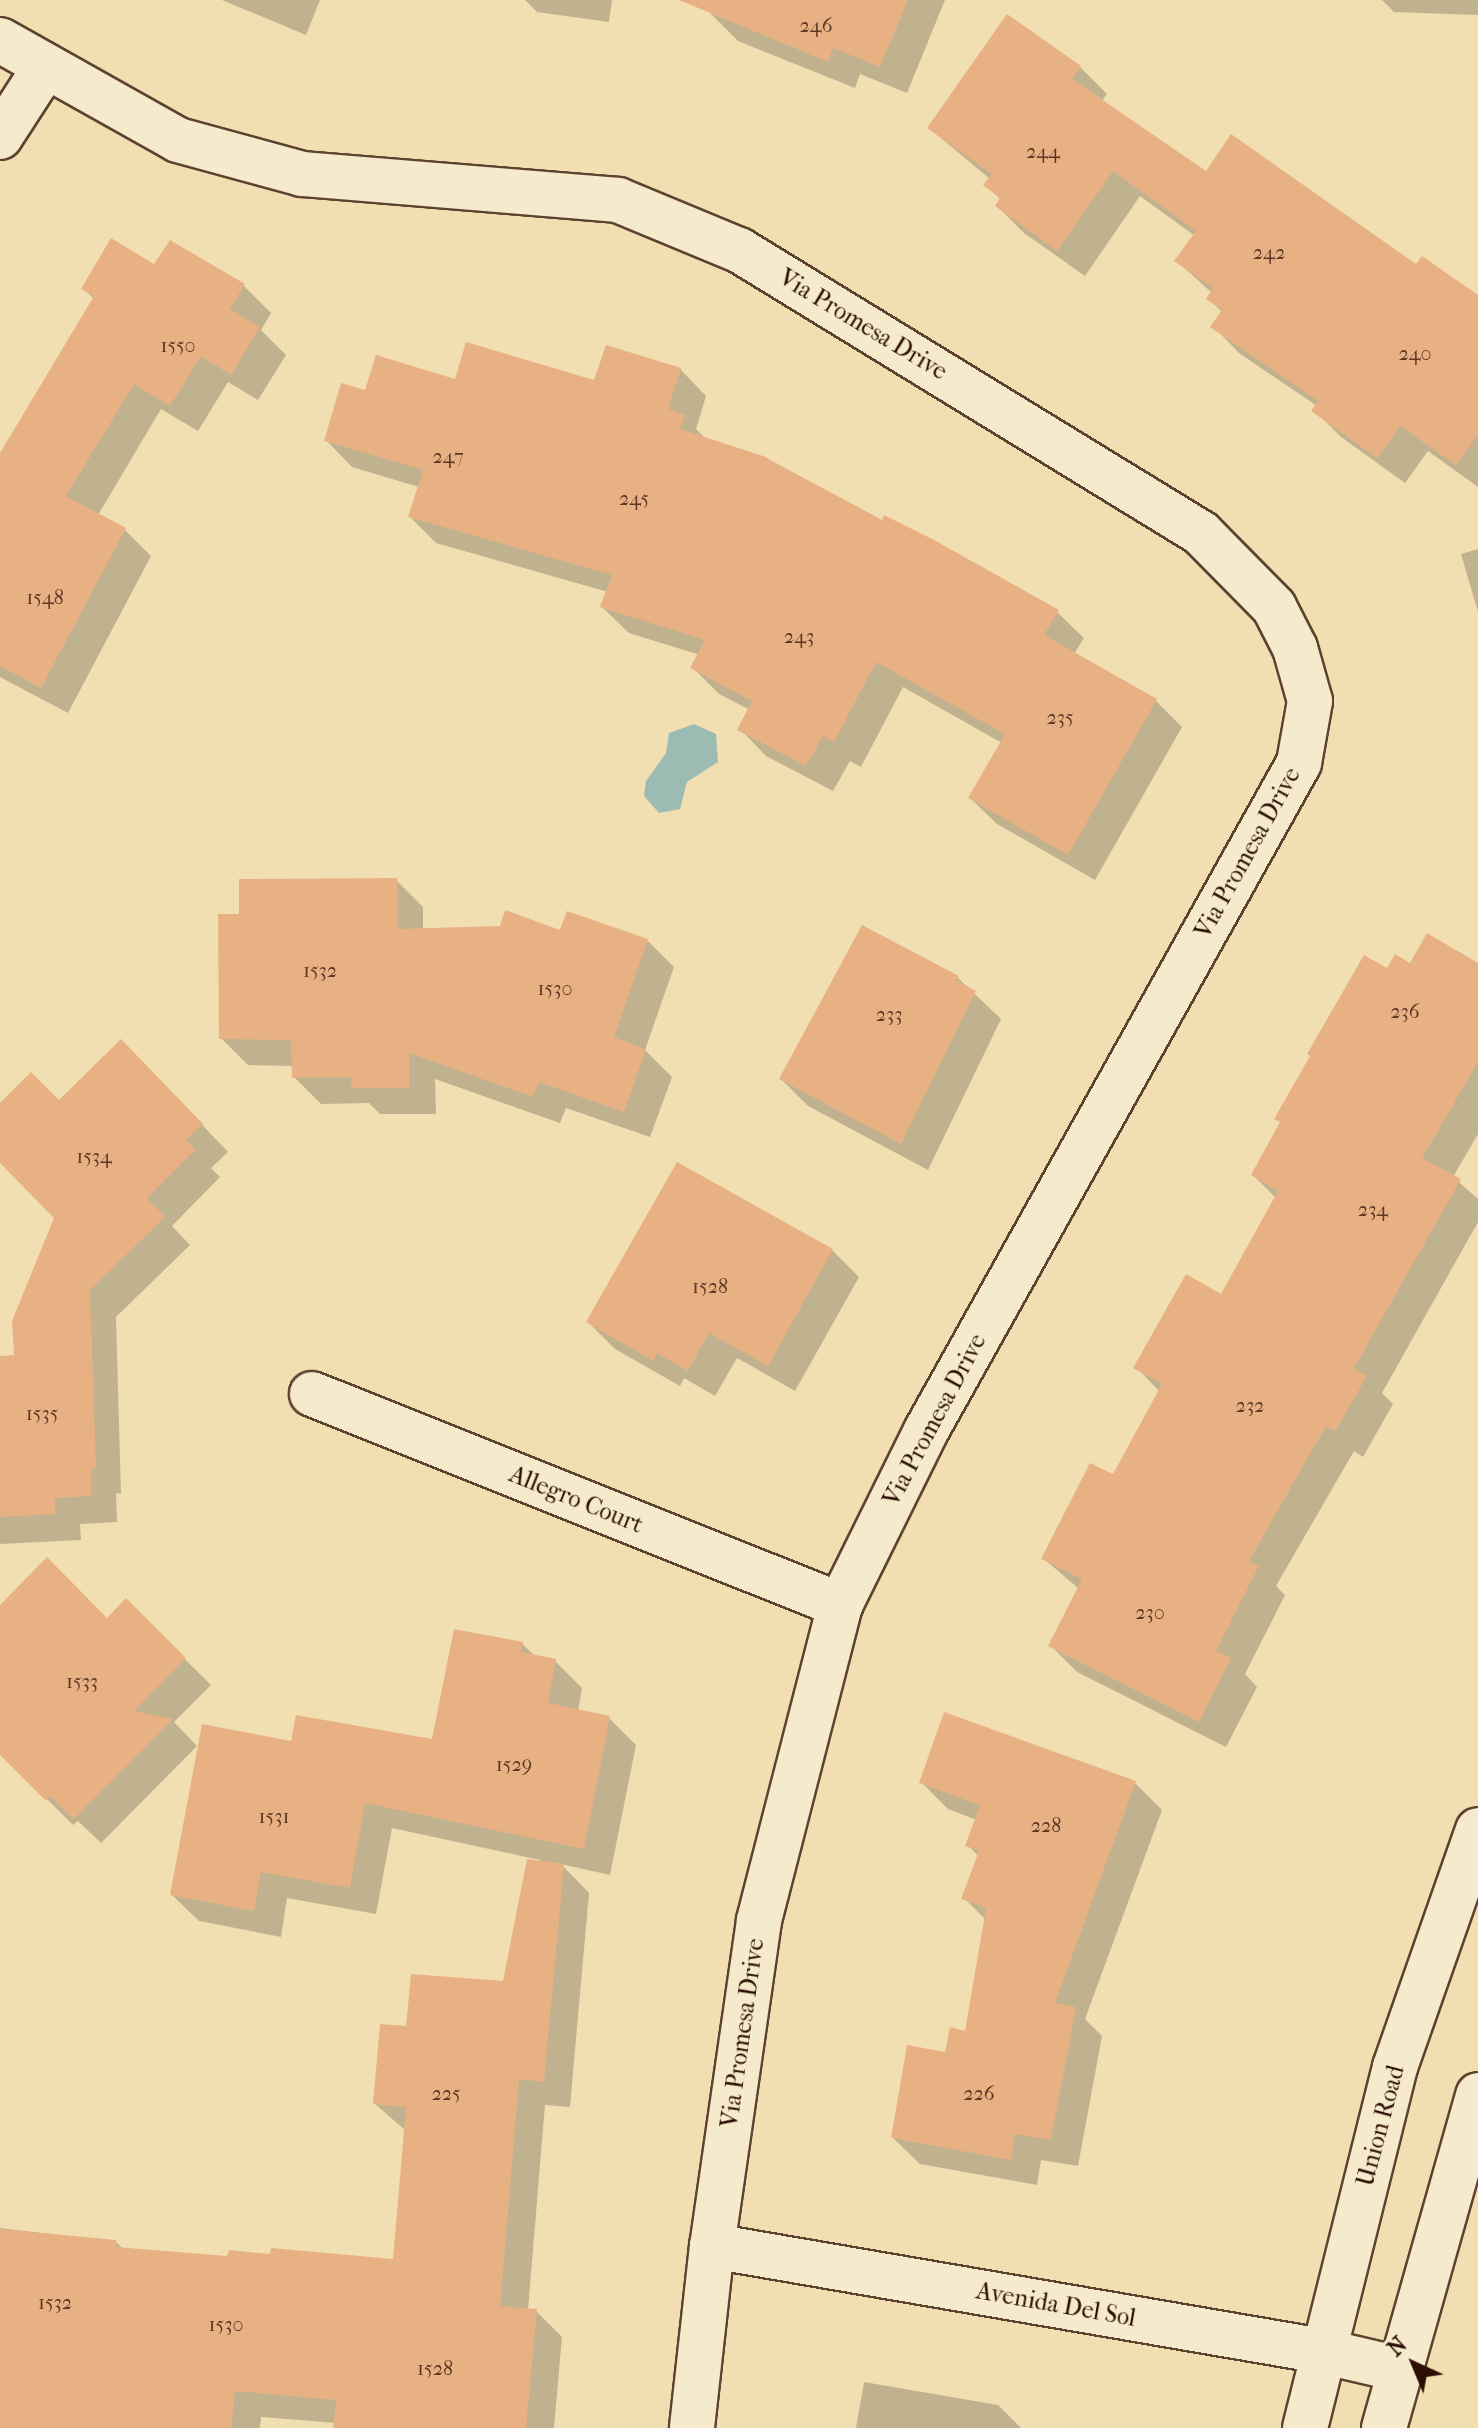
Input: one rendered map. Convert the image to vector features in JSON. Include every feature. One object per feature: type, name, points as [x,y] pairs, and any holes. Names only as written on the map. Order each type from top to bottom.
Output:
[{"type":"street","name":"Via Promesa Drive","points":[[0,40],[44,69],[178,140],[302,174],[618,200],[739,250],[1201,533],[1281,621],[1295,648],[1310,701],[1299,763],[926,1431],[840,1605],[759,1921],[712,2246],[692,2428]]},
{"type":"street","points":[[0,137],[44,69]]},
{"type":"street","name":"Allegro Court","points":[[312,1394],[840,1605]]},
{"type":"street","name":"Union Road","points":[[1305,2428],[1395,2067],[1478,1830]]},
{"type":"street","points":[[1384,2428],[1478,2095]]},
{"type":"street","name":"Avenida Del Sol","points":[[712,2246],[1322,2351],[1399,2369]]},
{"type":"water","points":[[694,724],[716,734],[718,762],[687,782],[680,809],[659,813],[644,796],[646,781],[666,753],[669,733]]},
{"type":"building","points":[[679,0],[908,0],[880,67],[833,48],[828,62]]},
{"type":"building","points":[[1007,14],[1081,66],[1072,79],[1206,171],[1231,134],[1416,264],[1422,256],[1478,295],[1478,435],[1456,465],[1400,426],[1377,458],[1311,411],[1318,401],[1210,327],[1222,310],[1206,299],[1213,288],[1174,261],[1196,231],[1113,171],[1057,251],[995,206],[1000,198],[983,185],[992,174],[927,128]]},
{"type":"building","points":[[111,238],[154,264],[170,240],[245,284],[230,309],[260,327],[231,375],[201,356],[170,406],[134,384],[66,496],[126,528],[41,688],[0,666],[0,453],[94,296],[81,289]]},
{"type":"building","points":[[466,342],[594,380],[606,345],[681,368],[668,409],[685,415],[680,429],[763,456],[882,520],[884,515],[934,540],[1059,610],[1044,635],[1157,699],[1068,855],[968,798],[1005,734],[876,662],[834,742],[823,736],[806,766],[737,730],[752,701],[690,668],[705,640],[600,607],[612,575],[408,517],[423,470],[324,441],[341,383],[365,390],[376,355],[455,379]]},
{"type":"building","points":[[397,878],[397,929],[500,926],[505,910],[560,930],[567,911],[648,939],[614,1037],[646,1049],[624,1112],[539,1082],[533,1097],[409,1053],[409,1088],[351,1088],[352,1077],[292,1078],[291,1040],[219,1039],[218,914],[239,914],[239,879]]},
{"type":"building","points":[[862,925],[959,976],[956,980],[976,991],[901,1144],[779,1079]]},
{"type":"building","points":[[1427,933],[1478,963],[1478,1062],[1422,1158],[1461,1179],[1354,1368],[1367,1376],[1335,1431],[1326,1426],[1249,1561],[1259,1566],[1216,1651],[1231,1658],[1199,1722],[1048,1646],[1082,1579],[1041,1559],[1090,1463],[1113,1474],[1162,1384],[1133,1368],[1186,1274],[1221,1294],[1278,1191],[1251,1175],[1280,1122],[1274,1119],[1310,1056],[1307,1054],[1364,955],[1387,968],[1395,954],[1410,963]]},
{"type":"building","points":[[121,1039],[203,1124],[186,1140],[195,1150],[147,1198],[165,1217],[90,1290],[96,1468],[91,1468],[91,1496],[55,1498],[55,1514],[0,1517],[0,1356],[14,1355],[12,1321],[54,1218],[0,1163],[0,1103],[31,1072],[59,1100]]},
{"type":"building","points":[[677,1162],[833,1249],[768,1366],[709,1333],[688,1371],[657,1353],[653,1361],[586,1322]]},
{"type":"building","points":[[47,1557],[107,1618],[126,1598],[186,1658],[134,1711],[173,1719],[74,1819],[50,1796],[46,1801],[0,1755],[0,1605]]},
{"type":"building","points":[[454,1629],[523,1642],[521,1652],[556,1659],[548,1703],[610,1716],[584,1849],[365,1803],[350,1888],[261,1872],[254,1911],[170,1895],[202,1724],[291,1741],[296,1715],[432,1739]]},
{"type":"building","points":[[944,1712],[1136,1781],[1055,2003],[1076,2007],[1051,2140],[1015,2134],[1011,2160],[891,2138],[907,2045],[945,2052],[950,2027],[965,2031],[986,1908],[961,1899],[979,1851],[965,1846],[980,1805],[919,1783]]},
{"type":"building","points":[[527,1859],[564,1864],[544,2082],[519,2079],[500,2306],[537,2309],[526,2428],[333,2428],[336,2400],[235,2391],[231,2428],[0,2428],[0,2229],[116,2240],[116,2247],[227,2256],[229,2250],[270,2254],[271,2248],[393,2259],[406,2107],[373,2104],[380,2024],[406,2026],[411,1974],[503,1981]]}]
